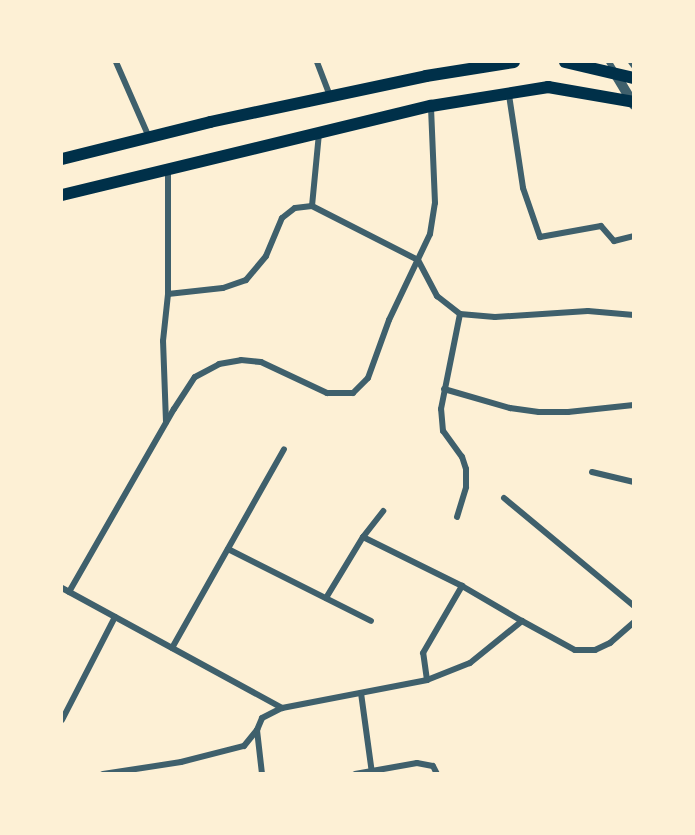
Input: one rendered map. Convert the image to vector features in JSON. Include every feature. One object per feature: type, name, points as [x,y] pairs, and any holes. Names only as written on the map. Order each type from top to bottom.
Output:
[{"type":"main road","points":[[62,159],[149,137],[330,97],[514,62]]},
{"type":"main road","points":[[565,62],[633,78]]},
{"type":"main road","points":[[62,195],[431,106],[548,87],[633,103]]},
{"type":"street","points":[[116,62],[149,137]]},
{"type":"street","points":[[317,62],[330,97]]},
{"type":"street","points":[[609,62],[633,103]]},
{"type":"street","points":[[632,62],[633,66]]},
{"type":"street","points":[[509,94],[523,188],[540,237],[601,226],[614,242],[633,236]]},
{"type":"street","points":[[69,592],[166,422],[195,377],[219,364],[241,360],[261,362],[327,393],[353,393],[368,378],[389,320],[430,234],[435,203],[431,106]]},
{"type":"street","points":[[312,206],[319,132]]},
{"type":"street","points":[[166,422],[163,341],[168,294],[168,168]]},
{"type":"street","points":[[168,294],[223,288],[246,280],[266,256],[282,218],[295,208],[312,206],[418,260],[437,296],[460,314],[495,318],[588,311],[633,315]]},
{"type":"street","points":[[457,517],[466,487],[466,469],[462,457],[443,431],[441,409],[460,314]]},
{"type":"street","points":[[444,389],[510,408],[538,412],[568,412],[633,405]]},
{"type":"street","points":[[172,648],[284,449]]},
{"type":"street","points":[[592,472],[633,482]]},
{"type":"street","points":[[504,498],[633,606]]},
{"type":"street","points":[[326,598],[363,537],[383,511]]},
{"type":"street","points":[[363,537],[462,586],[575,650],[595,650],[610,643],[633,622]]},
{"type":"street","points":[[228,549],[371,621]]},
{"type":"street","points":[[427,681],[423,653],[462,586]]},
{"type":"street","points":[[62,588],[282,708]]},
{"type":"street","points":[[62,720],[115,617]]},
{"type":"street","points":[[103,774],[181,762],[244,746],[257,730],[262,718],[282,708],[427,681],[470,663],[522,621]]},
{"type":"street","points":[[362,693],[372,772]]},
{"type":"street","points":[[257,730],[262,774]]},
{"type":"street","points":[[355,774],[426,763],[434,766],[437,774]]}]
